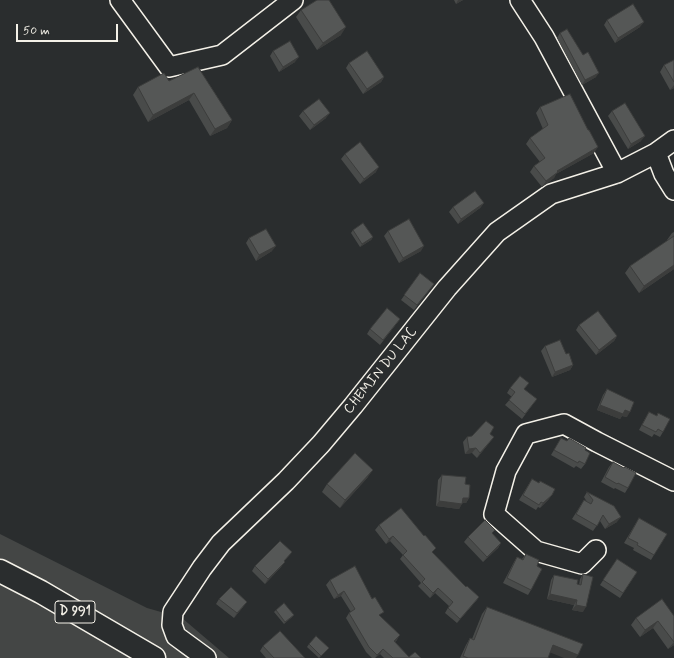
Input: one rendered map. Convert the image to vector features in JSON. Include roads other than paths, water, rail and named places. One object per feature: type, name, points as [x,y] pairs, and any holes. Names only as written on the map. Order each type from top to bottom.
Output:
[{"type":"main road","name":"D 991","points":[[0,571],[42,592],[154,658]]},
{"type":"street","points":[[120,0],[169,67],[222,55],[293,0]]},
{"type":"street","points":[[520,0],[544,38],[617,173]]},
{"type":"street","name":"CHEMIN DU LAC","points":[[206,658],[176,636],[172,625],[173,612],[202,568],[221,543],[286,481],[321,444],[447,288],[497,232],[551,194],[617,173],[656,153],[674,140]]},
{"type":"street","points":[[656,153],[664,174],[674,190]]},
{"type":"street","points":[[596,550],[582,564],[536,551],[494,514],[506,471],[526,434],[564,424],[674,481]]}]
